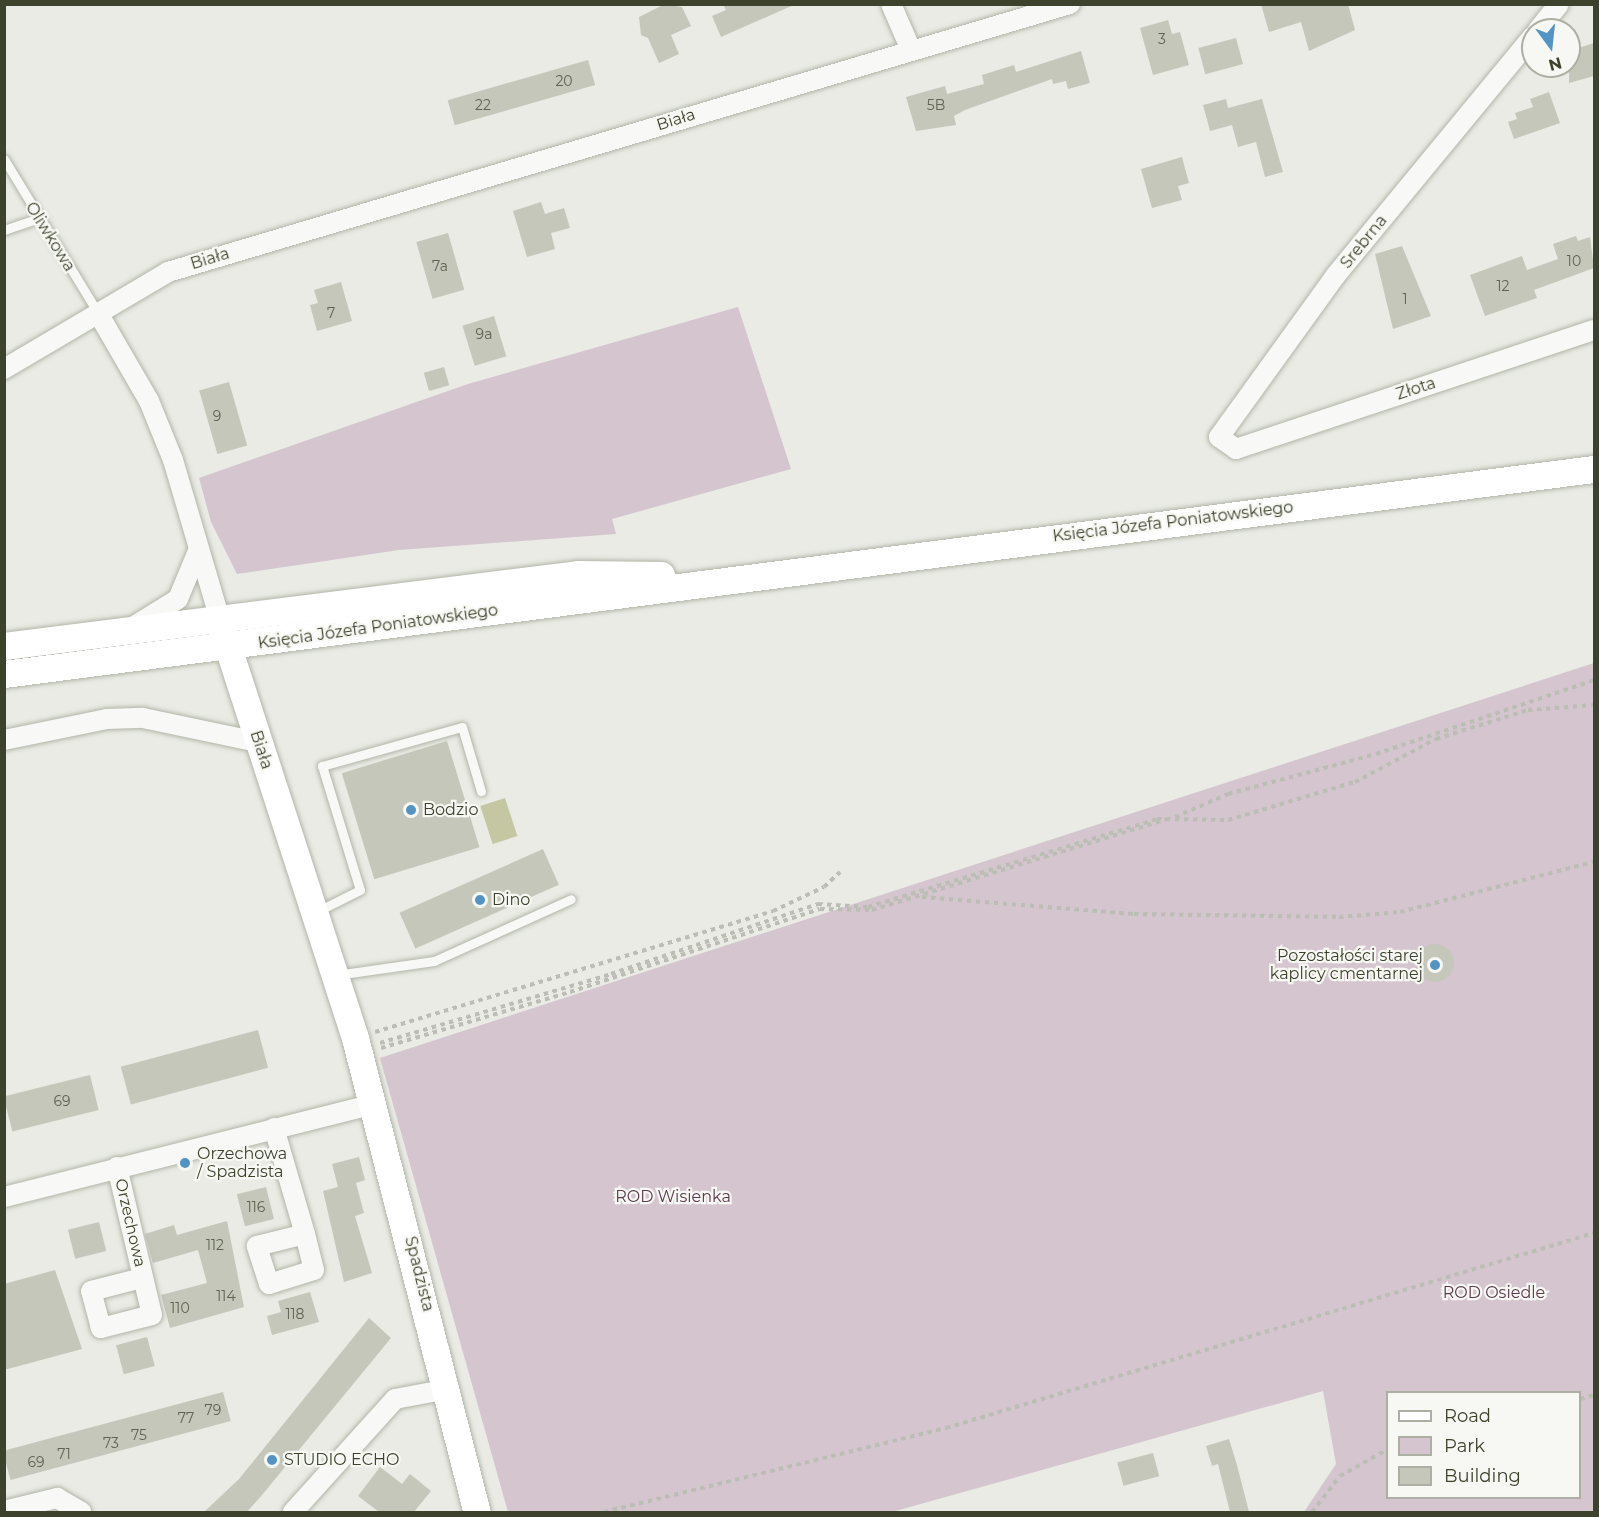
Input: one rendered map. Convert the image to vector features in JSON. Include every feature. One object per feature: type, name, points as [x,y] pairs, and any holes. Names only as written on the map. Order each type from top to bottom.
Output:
[{"type":"main road","name":"Księcia Józefa Poniatowskiego","points":[[4,674],[228,647],[752,576],[1594,469]]},
{"type":"main road","name":"Księcia Józefa Poniatowskiego","points":[[4,646],[220,621],[578,574],[752,576]]},
{"type":"main road","name":"Biała","points":[[228,647],[335,975],[361,1046]]},
{"type":"main road","name":"Spadzista","points":[[361,1046],[373,1104],[448,1389],[477,1512]]},
{"type":"street","points":[[891,4],[911,50]]},
{"type":"street","name":"Biała","points":[[228,647],[149,401],[98,313],[168,272],[1070,4]]},
{"type":"street","points":[[1548,18],[1559,4]]},
{"type":"street","name":"Srebrna","points":[[1236,448],[1219,437],[1245,398],[1336,275],[1521,51]]},
{"type":"street","points":[[4,369],[98,313]]},
{"type":"street","name":"Złota","points":[[1236,448],[1594,330]]},
{"type":"street","points":[[122,631],[178,599],[198,551]]},
{"type":"street","points":[[4,740],[107,719],[143,718],[258,742]]},
{"type":"street","name":"Orzechowa","points":[[4,1197],[373,1104]]},
{"type":"street","points":[[274,1128],[305,1234]]},
{"type":"street","name":"Orzechowa","points":[[117,1167],[142,1278]]},
{"type":"street","points":[[293,1512],[396,1399],[448,1389]]},
{"type":"street","points":[[4,1512],[57,1498],[81,1512]]},
{"type":"lane","name":"Oliwkowa","points":[[4,159],[36,219],[98,313]]},
{"type":"lane","points":[[4,230],[36,219]]},
{"type":"lane","points":[[316,912],[360,890],[322,766],[462,727],[481,791]]},
{"type":"lane","points":[[335,975],[434,961],[571,899]]},
{"type":"path","points":[[361,1046],[570,993],[820,909],[860,913],[918,896],[1174,817],[1228,794],[1376,754],[1594,680]]},
{"type":"path","points":[[361,1046],[602,977],[818,904],[868,907],[1077,841],[1174,817],[1228,820],[1355,782],[1436,739],[1528,710],[1594,705]]},
{"type":"path","points":[[918,896],[1134,914],[1339,917],[1400,912],[1594,862]]},
{"type":"path","points":[[361,1046],[773,911],[824,887],[840,872]]},
{"type":"path","points":[[604,1512],[946,1428],[1594,1233]]},
{"type":"path","points":[[1312,1512],[1340,1476],[1386,1450]]},
{"type":"green space","points":[[738,307],[791,469],[612,519],[616,534],[399,550],[237,574],[211,522],[199,478],[468,384]]},
{"type":"green space","points":[[1594,663],[1594,1512],[1304,1512],[1336,1464],[1323,1391],[892,1512],[508,1512],[380,1058]]},
{"type":"shaded area","points":[[505,798],[517,836],[493,844],[480,806]]},
{"type":"building","points":[[665,4],[682,7],[691,26],[671,35],[679,54],[659,63],[648,38],[641,35],[639,17]]},
{"type":"building","points":[[723,4],[796,4],[721,37],[712,16],[726,10]]},
{"type":"building","points":[[1261,4],[1348,4],[1355,30],[1309,51],[1301,22],[1269,32]]},
{"type":"building","points":[[1168,20],[1172,34],[1180,32],[1189,65],[1153,75],[1140,28]]},
{"type":"building","points":[[1236,38],[1243,64],[1205,74],[1198,48]]},
{"type":"building","points":[[1594,43],[1594,76],[1569,83],[1569,78],[1581,78],[1581,47]]},
{"type":"building","points":[[1081,51],[1090,83],[1068,89],[1066,81],[1053,84],[1052,79],[965,110],[954,116],[956,125],[916,131],[906,97],[945,86],[947,94],[984,84],[982,75],[1014,65],[1016,72]]},
{"type":"building","points":[[588,60],[595,85],[455,125],[448,100]]},
{"type":"building","points":[[1549,92],[1560,123],[1514,139],[1508,122],[1517,119],[1515,113],[1533,107],[1530,99]]},
{"type":"building","points":[[1226,99],[1228,108],[1262,99],[1283,172],[1265,177],[1256,142],[1238,147],[1232,125],[1210,131],[1203,105]]},
{"type":"building","points":[[1182,157],[1189,183],[1178,186],[1182,200],[1152,208],[1141,169]]},
{"type":"building","points":[[541,202],[545,214],[564,208],[570,228],[551,233],[555,249],[527,257],[513,211]]},
{"type":"building","points":[[448,233],[464,290],[433,299],[416,242]]},
{"type":"building","points":[[1576,236],[1578,241],[1590,237],[1594,268],[1534,290],[1537,298],[1485,316],[1470,275],[1522,256],[1527,270],[1558,259],[1553,244]]},
{"type":"building","points":[[1402,246],[1431,316],[1393,329],[1375,254]]},
{"type":"building","points":[[341,282],[352,321],[317,331],[310,305],[318,303],[314,290]]},
{"type":"building","points":[[494,316],[506,356],[475,366],[462,326]]},
{"type":"building","points":[[444,367],[449,385],[429,391],[424,373]]},
{"type":"building","points":[[229,382],[247,445],[217,454],[199,391]]},
{"type":"building","name":"Bodzio","points":[[447,741],[479,847],[374,879],[342,773]]},
{"type":"building","name":"Dino","points":[[543,849],[559,885],[415,948],[400,913]]},
{"type":"building","name":"Pozostałości starej kaplicy cmentarnej","points":[[1435,944],[1442,945],[1448,950],[1453,956],[1453,970],[1448,976],[1442,981],[1435,982],[1428,981],[1422,976],[1417,970],[1416,963],[1417,956],[1422,950],[1428,945]]},
{"type":"building","points":[[258,1030],[268,1068],[131,1104],[121,1067]]},
{"type":"building","points":[[90,1075],[99,1110],[12,1131],[4,1096]]},
{"type":"building","points":[[359,1157],[365,1180],[356,1183],[364,1213],[355,1216],[372,1273],[344,1282],[323,1191],[338,1187],[332,1164]]},
{"type":"building","points":[[266,1187],[274,1219],[245,1226],[237,1194]]},
{"type":"building","points":[[227,1221],[244,1307],[170,1328],[161,1295],[207,1283],[198,1250],[153,1263],[145,1234],[174,1225],[177,1235]]},
{"type":"building","points":[[99,1222],[106,1251],[75,1259],[68,1230]]},
{"type":"building","points":[[55,1270],[82,1349],[4,1370],[4,1284]]},
{"type":"building","points":[[310,1292],[319,1322],[272,1335],[267,1316],[281,1312],[278,1301]]},
{"type":"building","points":[[369,1318],[391,1338],[262,1495],[247,1512],[204,1512],[239,1479]]},
{"type":"building","points":[[147,1337],[155,1366],[124,1374],[116,1345]]},
{"type":"building","points":[[223,1392],[231,1421],[11,1480],[4,1451]]},
{"type":"building","points":[[1229,1439],[1249,1512],[1230,1512],[1218,1464],[1212,1466],[1206,1446]]},
{"type":"building","points":[[1153,1453],[1159,1476],[1123,1486],[1117,1463]]},
{"type":"building","points":[[380,1467],[402,1484],[410,1474],[431,1491],[414,1512],[379,1512],[358,1496]]},
{"type":"place","name":"Bodzio","points":[[411,810]]},
{"type":"place","name":"Dino","points":[[480,900]]},
{"type":"place","name":"Pozostałości starej kaplicy cmentarnej","points":[[1435,965]]},
{"type":"place","name":"Orzechowa / Spadzista","points":[[185,1163]]},
{"type":"place","name":"STUDIO ECHO","points":[[272,1460]]},
{"type":"park label","name":"ROD Wisienka","points":[[673,1197]]},
{"type":"park label","name":"ROD Osiedle","points":[[1494,1293]]}]
